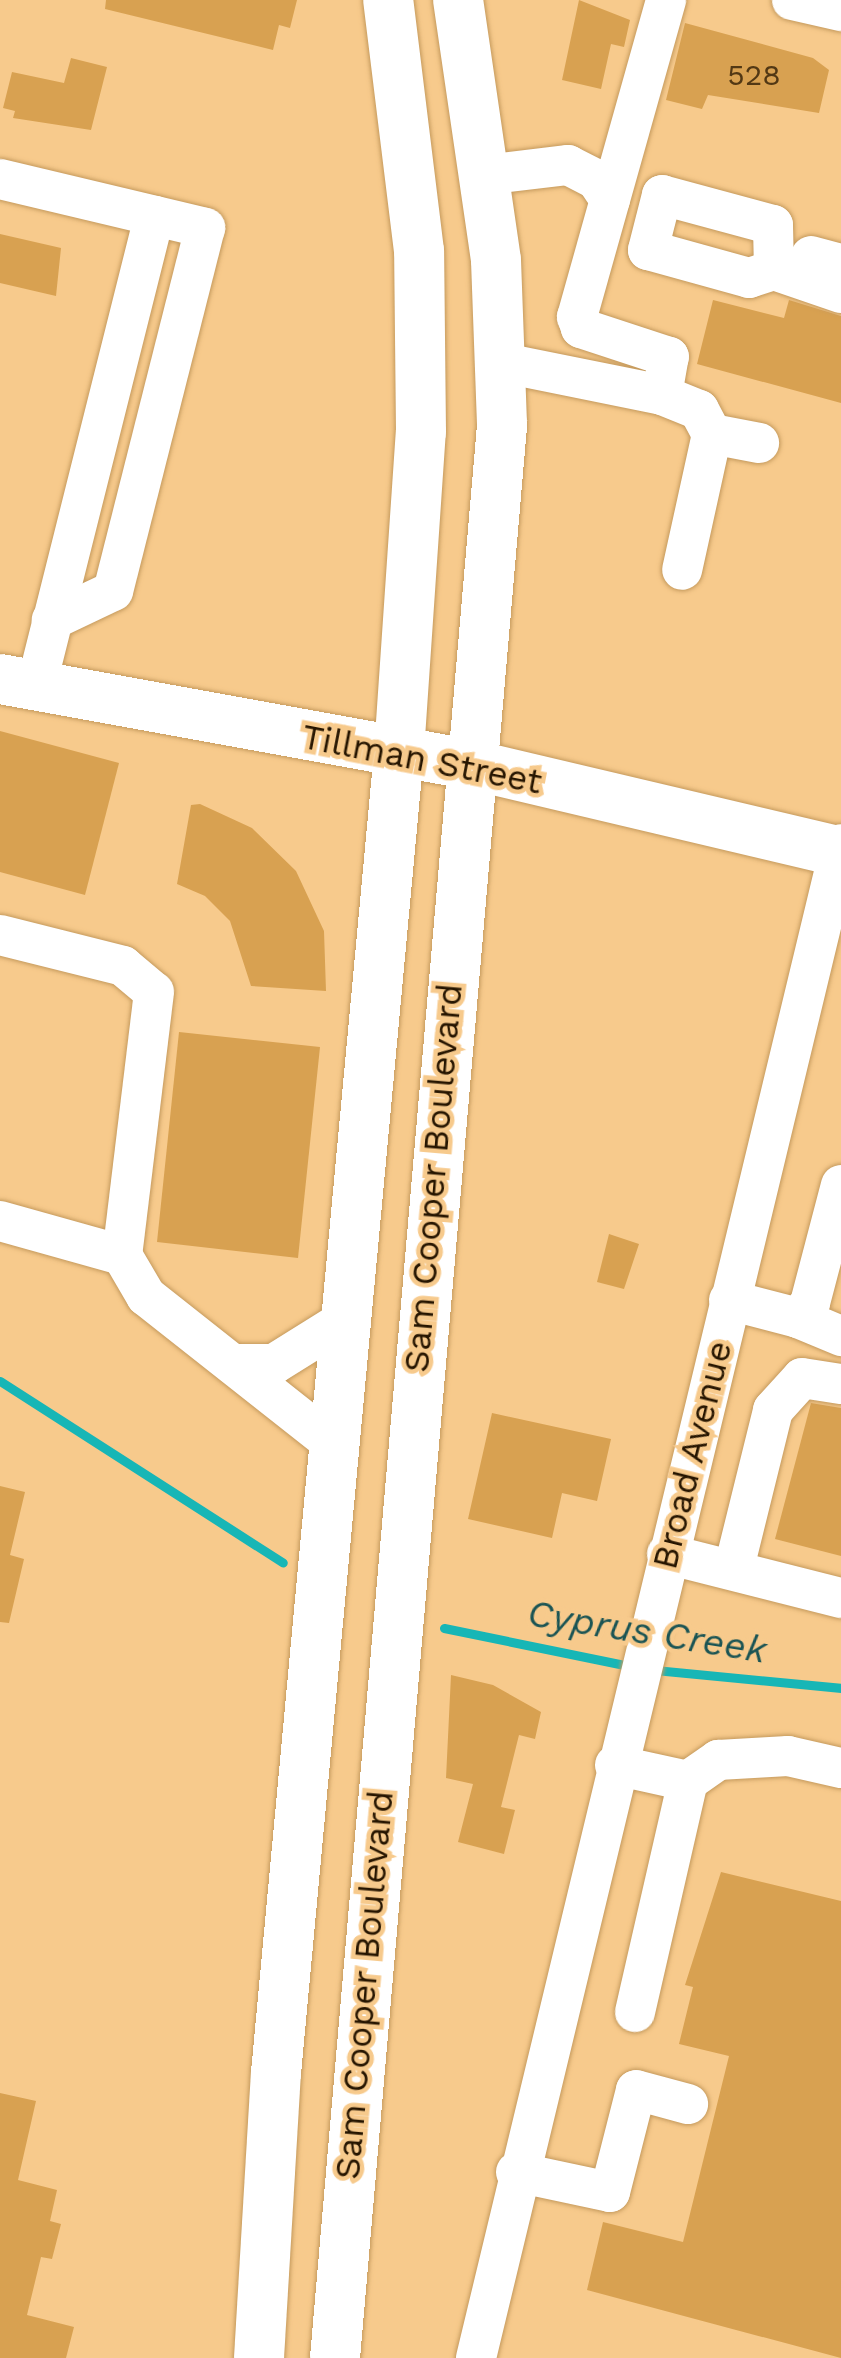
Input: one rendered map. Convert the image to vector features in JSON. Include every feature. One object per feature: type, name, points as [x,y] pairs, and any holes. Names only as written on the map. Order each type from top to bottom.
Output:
[{"type":"main road","name":"Sam Cooper Boulevard","points":[[258,2358],[276,2073],[399,752],[421,432],[419,251],[388,0]]},
{"type":"main road","name":"Sam Cooper Boulevard","points":[[335,2358],[469,764],[502,424],[484,175],[458,0]]},
{"type":"main road","name":"Tillman Street","points":[[18,683],[469,764],[840,849]]},
{"type":"street","points":[[662,395],[669,357],[581,328],[577,317],[666,0]]},
{"type":"street","points":[[792,0],[841,11]]},
{"type":"street","points":[[484,175],[568,165],[596,179],[610,200]]},
{"type":"street","points":[[0,180],[205,228],[113,591],[52,620]]},
{"type":"street","points":[[18,683],[52,620],[154,216]]},
{"type":"street","points":[[809,263],[841,293]]},
{"type":"street","points":[[499,362],[662,395],[699,410],[712,434],[682,570]]},
{"type":"street","points":[[712,434],[759,443]]},
{"type":"street","name":"Broad Avenue","points":[[476,2358],[516,2172],[840,849]]},
{"type":"street","points":[[0,934],[123,966],[154,992],[122,1255],[146,1296],[335,1445]]},
{"type":"street","points":[[798,1318],[810,1303],[841,1184]]},
{"type":"street","points":[[0,1221],[122,1255]]},
{"type":"street","points":[[729,1300],[798,1318],[841,1336]]},
{"type":"street","points":[[232,1364],[274,1364],[346,1319]]},
{"type":"street","points":[[734,1568],[773,1410],[802,1378],[841,1384]]},
{"type":"street","points":[[708,1392],[773,1410]]},
{"type":"street","points":[[667,1554],[841,1598]]},
{"type":"street","points":[[619,1748],[688,1781]]},
{"type":"street","points":[[635,2012],[688,1781],[718,1760],[788,1756],[841,1768]]},
{"type":"street","points":[[516,2172],[610,2192],[636,2090],[688,2104]]},
{"type":"building","points":[[106,0],[297,0],[290,28],[279,25],[273,50],[105,9]]},
{"type":"building","points":[[579,0],[630,20],[624,47],[611,44],[601,89],[562,80]]},
{"type":"building","points":[[685,23],[813,58],[829,70],[819,113],[708,95],[702,109],[666,100]]},
{"type":"building","points":[[71,58],[107,67],[91,130],[13,118],[15,111],[3,108],[12,72],[64,83]]},
{"type":"building","points":[[0,234],[61,248],[56,296],[0,283]]},
{"type":"building","points":[[713,300],[784,318],[789,300],[841,316],[841,403],[697,364]]},
{"type":"building","points":[[0,731],[119,763],[85,895],[0,872]]},
{"type":"building","points":[[200,804],[252,828],[296,871],[324,931],[326,991],[251,986],[230,921],[205,896],[177,884],[191,805]]},
{"type":"building","points":[[179,1032],[320,1047],[298,1258],[157,1242]]},
{"type":"building","points":[[609,1234],[639,1244],[624,1289],[597,1282]]},
{"type":"building","points":[[811,1403],[841,1408],[841,1556],[775,1539]]},
{"type":"building","points":[[492,1413],[611,1439],[597,1501],[562,1493],[552,1538],[468,1519]]},
{"type":"building","points":[[0,1486],[25,1492],[10,1555],[24,1559],[9,1623],[0,1622]]},
{"type":"building","points":[[451,1675],[493,1685],[541,1712],[535,1739],[519,1735],[501,1807],[515,1810],[504,1854],[458,1842],[473,1784],[446,1778]]},
{"type":"building","points":[[721,1872],[841,1901],[841,2358],[587,2290],[603,2222],[683,2242],[729,2056],[679,2044],[693,1987],[685,1985]]},
{"type":"building","points":[[0,2093],[36,2101],[18,2180],[57,2190],[50,2221],[61,2224],[52,2259],[41,2257],[27,2315],[74,2327],[66,2358],[0,2358]]},
{"type":"waterway","points":[[0,1381],[283,1563]]},
{"type":"waterway","name":"Cyprus Creek","points":[[444,1628],[634,1667]]},
{"type":"waterway","name":"Cyprus Creek","points":[[655,1670],[841,1688]]}]
